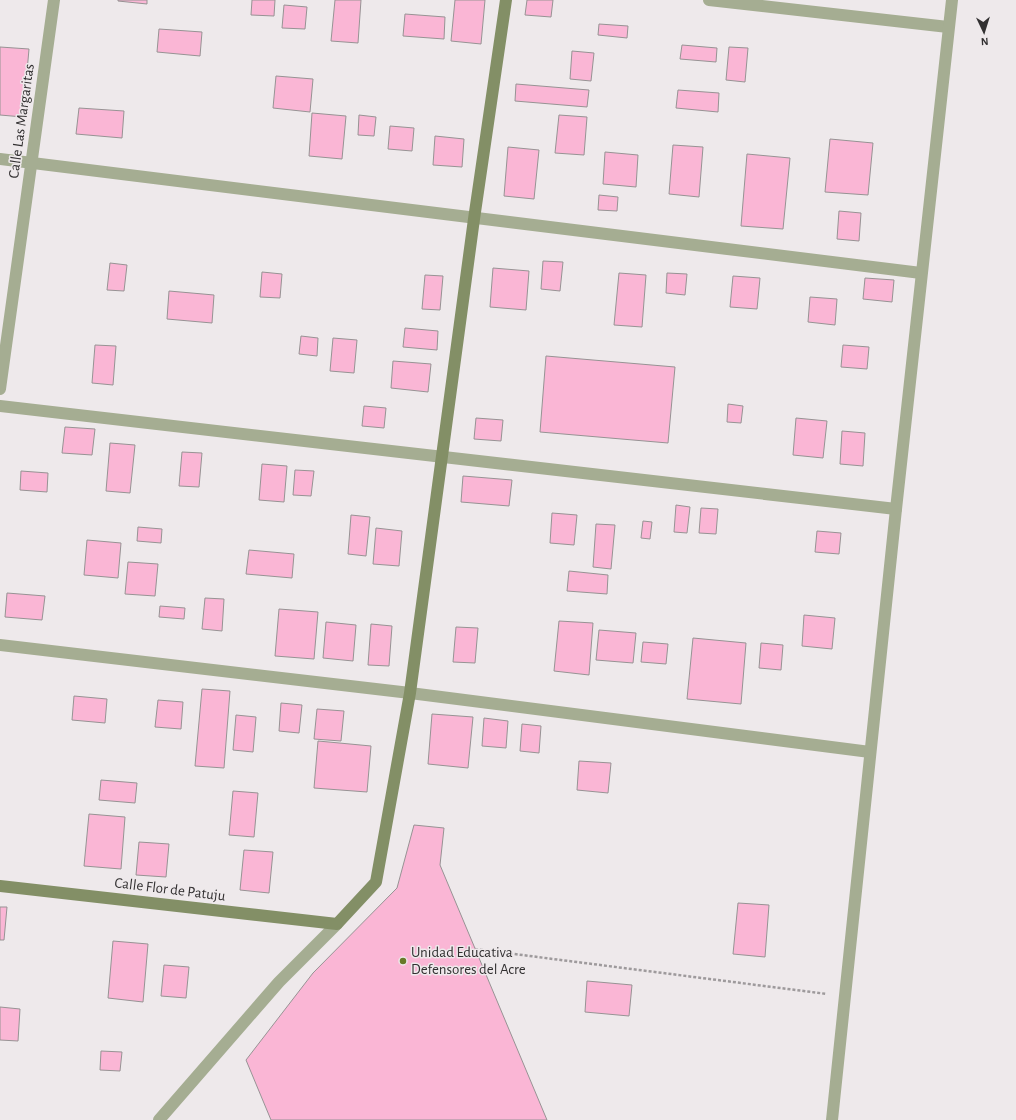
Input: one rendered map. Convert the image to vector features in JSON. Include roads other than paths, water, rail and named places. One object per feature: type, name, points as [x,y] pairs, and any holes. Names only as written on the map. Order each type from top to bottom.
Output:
[{"type":"street","name":"Calle Las Margaritas","points":[[0,389],[54,0]]},
{"type":"street","points":[[160,1120],[279,982],[337,924],[376,882],[410,693],[441,457],[506,0]]},
{"type":"street","points":[[709,0],[948,26]]},
{"type":"street","points":[[832,1120],[921,273],[952,0]]},
{"type":"street","points":[[0,159],[474,219],[921,273]]},
{"type":"street","points":[[0,406],[896,509]]},
{"type":"street","points":[[0,645],[410,693],[870,752]]},
{"type":"street","name":"Calle Flor de Patuju","points":[[0,886],[337,924]]},
{"type":"place","name":"Unidad Educativa Defensores del Acre","points":[[403,961]]}]
